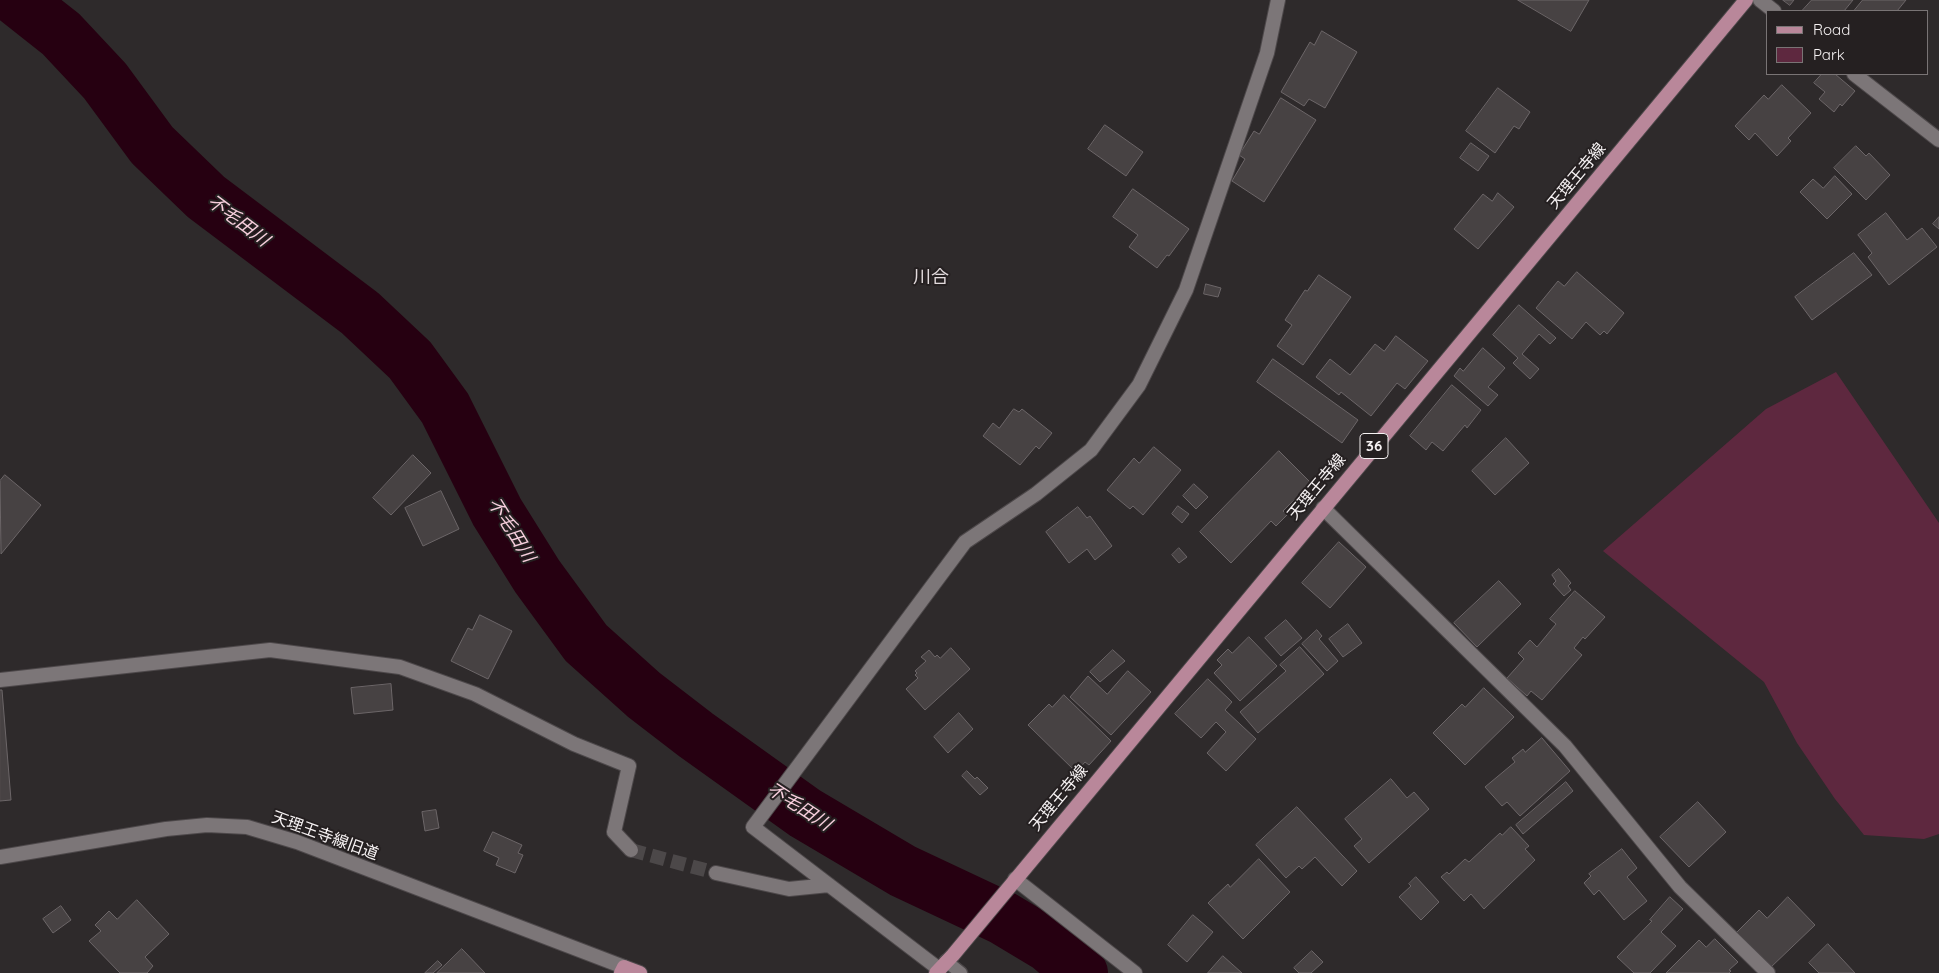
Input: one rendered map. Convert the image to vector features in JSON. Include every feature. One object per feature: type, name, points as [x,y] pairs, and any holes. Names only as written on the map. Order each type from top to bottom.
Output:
[{"type":"main road","name":"天理王寺線","points":[[940,968],[1746,0]]},
{"type":"main road","points":[[623,970],[640,973]]},
{"type":"street","points":[[940,968],[753,827],[965,542],[1036,494],[1091,450],[1139,385],[1186,290],[1268,53],[1278,0]]},
{"type":"street","points":[[1760,0],[1773,10]]},
{"type":"street","points":[[1855,75],[1939,140]]},
{"type":"street","points":[[1322,508],[1565,746],[1680,887],[1768,973]]},
{"type":"street","points":[[0,680],[270,650],[400,667],[475,694],[574,744],[629,766],[614,832],[631,850]]},
{"type":"street","name":"天理王寺線旧道","points":[[0,857],[207,824],[247,827],[297,842],[623,970]]},
{"type":"street","points":[[716,873],[789,889],[829,885]]},
{"type":"street","points":[[1015,879],[1135,973]]},
{"type":"lane","points":[[940,968],[961,973]]},
{"type":"green space","points":[[1836,372],[1939,523],[1939,834],[1924,839],[1864,835],[1835,799],[1797,743],[1764,682],[1603,551],[1766,409]]},
{"type":"building","points":[[1518,0],[1589,0],[1571,31]]},
{"type":"building","points":[[1783,0],[1794,0],[1790,5]]},
{"type":"building","points":[[1812,0],[1853,0],[1845,10],[1803,10]]},
{"type":"building","points":[[1863,0],[1906,0],[1898,10],[1855,10]]},
{"type":"building","points":[[1322,31],[1357,52],[1325,108],[1309,99],[1304,106],[1281,92],[1310,42],[1314,45]]},
{"type":"building","points":[[1821,75],[1836,75],[1855,91],[1834,112],[1819,99],[1825,92],[1814,83]]},
{"type":"building","points":[[1782,85],[1811,113],[1788,138],[1791,141],[1777,156],[1755,133],[1749,140],[1735,126],[1764,95],[1768,99]]},
{"type":"building","points":[[1498,88],[1530,112],[1519,129],[1514,126],[1495,153],[1466,131]]},
{"type":"building","points":[[1281,98],[1316,120],[1264,202],[1232,181],[1245,159],[1239,155],[1254,131],[1259,134]]},
{"type":"building","points":[[1105,125],[1143,152],[1126,176],[1088,149]]},
{"type":"building","points":[[1471,143],[1489,156],[1478,171],[1460,158]]},
{"type":"building","points":[[1856,146],[1866,156],[1869,153],[1890,175],[1866,200],[1834,168]]},
{"type":"building","points":[[1835,176],[1852,194],[1827,219],[1800,192],[1813,179],[1823,188]]},
{"type":"building","points":[[1133,189],[1189,229],[1169,256],[1167,255],[1157,268],[1129,247],[1138,235],[1113,217]]},
{"type":"building","points":[[1498,193],[1514,207],[1478,249],[1454,229],[1483,194],[1492,201]]},
{"type":"building","points":[[1886,213],[1907,240],[1922,228],[1937,247],[1889,285],[1868,257],[1872,253],[1858,235]]},
{"type":"building","points":[[1939,217],[1939,229],[1933,224]]},
{"type":"building","points":[[1854,253],[1872,275],[1812,320],[1795,297]]},
{"type":"building","points":[[1577,272],[1624,313],[1607,334],[1604,331],[1600,335],[1586,322],[1572,339],[1536,308],[1558,281],[1564,286]]},
{"type":"building","points":[[1319,275],[1351,297],[1303,365],[1277,346],[1292,325],[1285,320],[1305,290],[1307,291]]},
{"type":"building","points":[[1206,284],[1221,288],[1218,297],[1204,294]]},
{"type":"building","points":[[1519,305],[1556,338],[1550,344],[1539,334],[1522,354],[1539,369],[1530,379],[1513,363],[1518,358],[1493,335]]},
{"type":"building","points":[[1396,336],[1428,361],[1405,389],[1397,383],[1371,416],[1341,392],[1339,395],[1316,377],[1330,359],[1350,375],[1375,344],[1384,351]]},
{"type":"building","points":[[1483,348],[1505,368],[1488,387],[1498,395],[1488,406],[1454,376],[1460,368],[1463,371]]},
{"type":"building","points":[[1273,359],[1358,420],[1342,443],[1257,382]]},
{"type":"building","points":[[1452,385],[1481,410],[1467,428],[1465,425],[1443,451],[1432,442],[1426,450],[1410,436]]},
{"type":"building","points":[[1014,409],[1019,412],[1022,409],[1052,433],[1039,449],[1036,446],[1020,465],[983,436],[993,423],[999,428]]},
{"type":"building","points":[[1506,438],[1529,463],[1495,495],[1472,471]]},
{"type":"building","points":[[1154,447],[1181,470],[1143,515],[1133,506],[1130,509],[1107,490],[1134,458],[1139,463]]},
{"type":"building","points":[[1279,451],[1311,483],[1283,511],[1287,515],[1276,526],[1271,521],[1231,563],[1200,532]]},
{"type":"building","points":[[413,455],[431,473],[391,515],[373,498]]},
{"type":"building","points":[[5,475],[41,505],[1,554],[0,481]]},
{"type":"building","points":[[1194,484],[1208,497],[1196,509],[1183,496]]},
{"type":"building","points":[[441,491],[459,529],[423,546],[405,508]]},
{"type":"building","points":[[1178,506],[1189,514],[1182,523],[1172,514]]},
{"type":"building","points":[[1078,507],[1087,518],[1090,516],[1112,546],[1095,560],[1087,549],[1069,563],[1046,532]]},
{"type":"building","points":[[1339,542],[1366,567],[1330,608],[1302,583]]},
{"type":"building","points":[[1179,548],[1187,557],[1179,563],[1172,555]]},
{"type":"building","points":[[1559,569],[1571,583],[1568,586],[1571,590],[1564,596],[1553,584],[1556,581],[1552,575]]},
{"type":"building","points":[[1499,581],[1521,604],[1477,647],[1454,623]]},
{"type":"building","points":[[1575,591],[1605,617],[1574,648],[1582,655],[1542,700],[1531,691],[1527,696],[1507,678],[1524,659],[1518,653],[1530,640],[1537,647],[1556,624],[1550,619]]},
{"type":"building","points":[[480,615],[512,631],[488,679],[451,661],[468,628],[472,630]]},
{"type":"building","points":[[1286,620],[1302,638],[1281,656],[1265,638]]},
{"type":"building","points":[[1348,624],[1362,643],[1343,657],[1329,639]]},
{"type":"building","points":[[1317,630],[1322,636],[1319,639],[1338,661],[1327,671],[1302,644]]},
{"type":"building","points":[[1249,637],[1277,666],[1240,701],[1214,673],[1222,665],[1217,660],[1228,649],[1232,653]]},
{"type":"building","points":[[1300,647],[1324,674],[1258,733],[1240,712],[1286,671],[1280,665]]},
{"type":"building","points":[[951,648],[970,669],[925,710],[906,689],[918,678],[915,675],[917,673],[915,671],[926,661],[921,657],[929,650],[935,657],[937,655],[940,658]]},
{"type":"building","points":[[1113,650],[1125,661],[1100,682],[1090,672]]},
{"type":"building","points":[[1128,671],[1151,692],[1111,735],[1070,697],[1088,676],[1107,694]]},
{"type":"building","points":[[1208,679],[1232,702],[1225,710],[1256,739],[1226,771],[1207,753],[1226,732],[1216,722],[1201,738],[1175,714]]},
{"type":"building","points":[[391,684],[393,710],[354,714],[351,688]]},
{"type":"building","points":[[1484,688],[1514,717],[1465,765],[1433,733],[1462,704],[1465,707]]},
{"type":"building","points":[[0,690],[2,690],[11,800],[0,801]]},
{"type":"building","points":[[1064,695],[1111,741],[1089,765],[1085,762],[1076,772],[1028,725],[1049,704],[1052,707]]},
{"type":"building","points":[[959,713],[973,729],[948,753],[934,737]]},
{"type":"building","points":[[1542,738],[1570,771],[1520,816],[1507,802],[1502,806],[1485,787],[1515,762],[1512,758],[1523,749],[1525,752]]},
{"type":"building","points":[[967,771],[975,779],[977,777],[988,788],[980,795],[962,776]]},
{"type":"building","points":[[1391,779],[1407,798],[1414,792],[1429,809],[1369,863],[1354,846],[1362,839],[1345,819]]},
{"type":"building","points":[[1566,782],[1573,791],[1523,834],[1516,825]]},
{"type":"building","points":[[1698,802],[1726,832],[1689,867],[1660,837]]},
{"type":"building","points":[[1297,807],[1357,871],[1342,886],[1315,857],[1302,869],[1299,866],[1286,878],[1256,845]]},
{"type":"building","points":[[436,810],[439,828],[425,831],[422,812]]},
{"type":"building","points":[[1511,827],[1529,846],[1525,849],[1535,860],[1484,909],[1471,894],[1464,901],[1441,877],[1447,872],[1449,874],[1465,859],[1469,862],[1500,833],[1502,835]]},
{"type":"building","points":[[493,832],[522,845],[518,853],[523,855],[515,873],[496,865],[499,858],[484,851]]},
{"type":"building","points":[[1622,849],[1637,868],[1627,877],[1647,901],[1624,920],[1599,890],[1594,895],[1584,883],[1591,876],[1589,874]]},
{"type":"building","points":[[1259,859],[1290,892],[1243,939],[1208,903],[1228,884],[1230,887]]},
{"type":"building","points":[[1416,877],[1439,902],[1421,920],[1399,897],[1411,886],[1409,884]]},
{"type":"building","points":[[1670,897],[1683,909],[1661,932],[1676,946],[1650,973],[1634,973],[1617,957],[1652,921],[1650,920]]},
{"type":"building","points":[[1788,897],[1815,925],[1770,968],[1734,935],[1759,910],[1767,918]]},
{"type":"building","points":[[137,900],[169,934],[145,957],[153,966],[147,973],[120,973],[89,941],[101,931],[95,925],[109,911],[117,919]]},
{"type":"building","points":[[61,906],[71,920],[53,933],[43,919]]},
{"type":"building","points":[[1193,915],[1213,932],[1187,962],[1168,945]]},
{"type":"building","points":[[1715,939],[1738,962],[1729,970],[1731,971],[1729,973],[1666,973],[1699,940],[1706,947]]},
{"type":"building","points":[[1828,944],[1855,973],[1819,973],[1809,963]]},
{"type":"building","points":[[462,949],[485,973],[437,973]]},
{"type":"building","points":[[1312,951],[1323,962],[1311,973],[1299,973],[1294,968]]},
{"type":"building","points":[[1223,956],[1242,973],[1208,973]]},
{"type":"building","points":[[438,961],[442,965],[433,973],[425,973]]},
{"type":"waterway","name":"不毛田川","points":[[18,0],[61,34],[105,81],[152,145],[206,197],[360,313],[410,360],[445,408],[497,512],[537,576],[586,643],[644,695],[696,735],[805,813],[903,871],[1003,918],[1048,945],[1081,973]]},
{"type":"tunnel","points":[[631,850],[716,873]]},
{"type":"district","name":"川合","points":[[931,278]]}]
